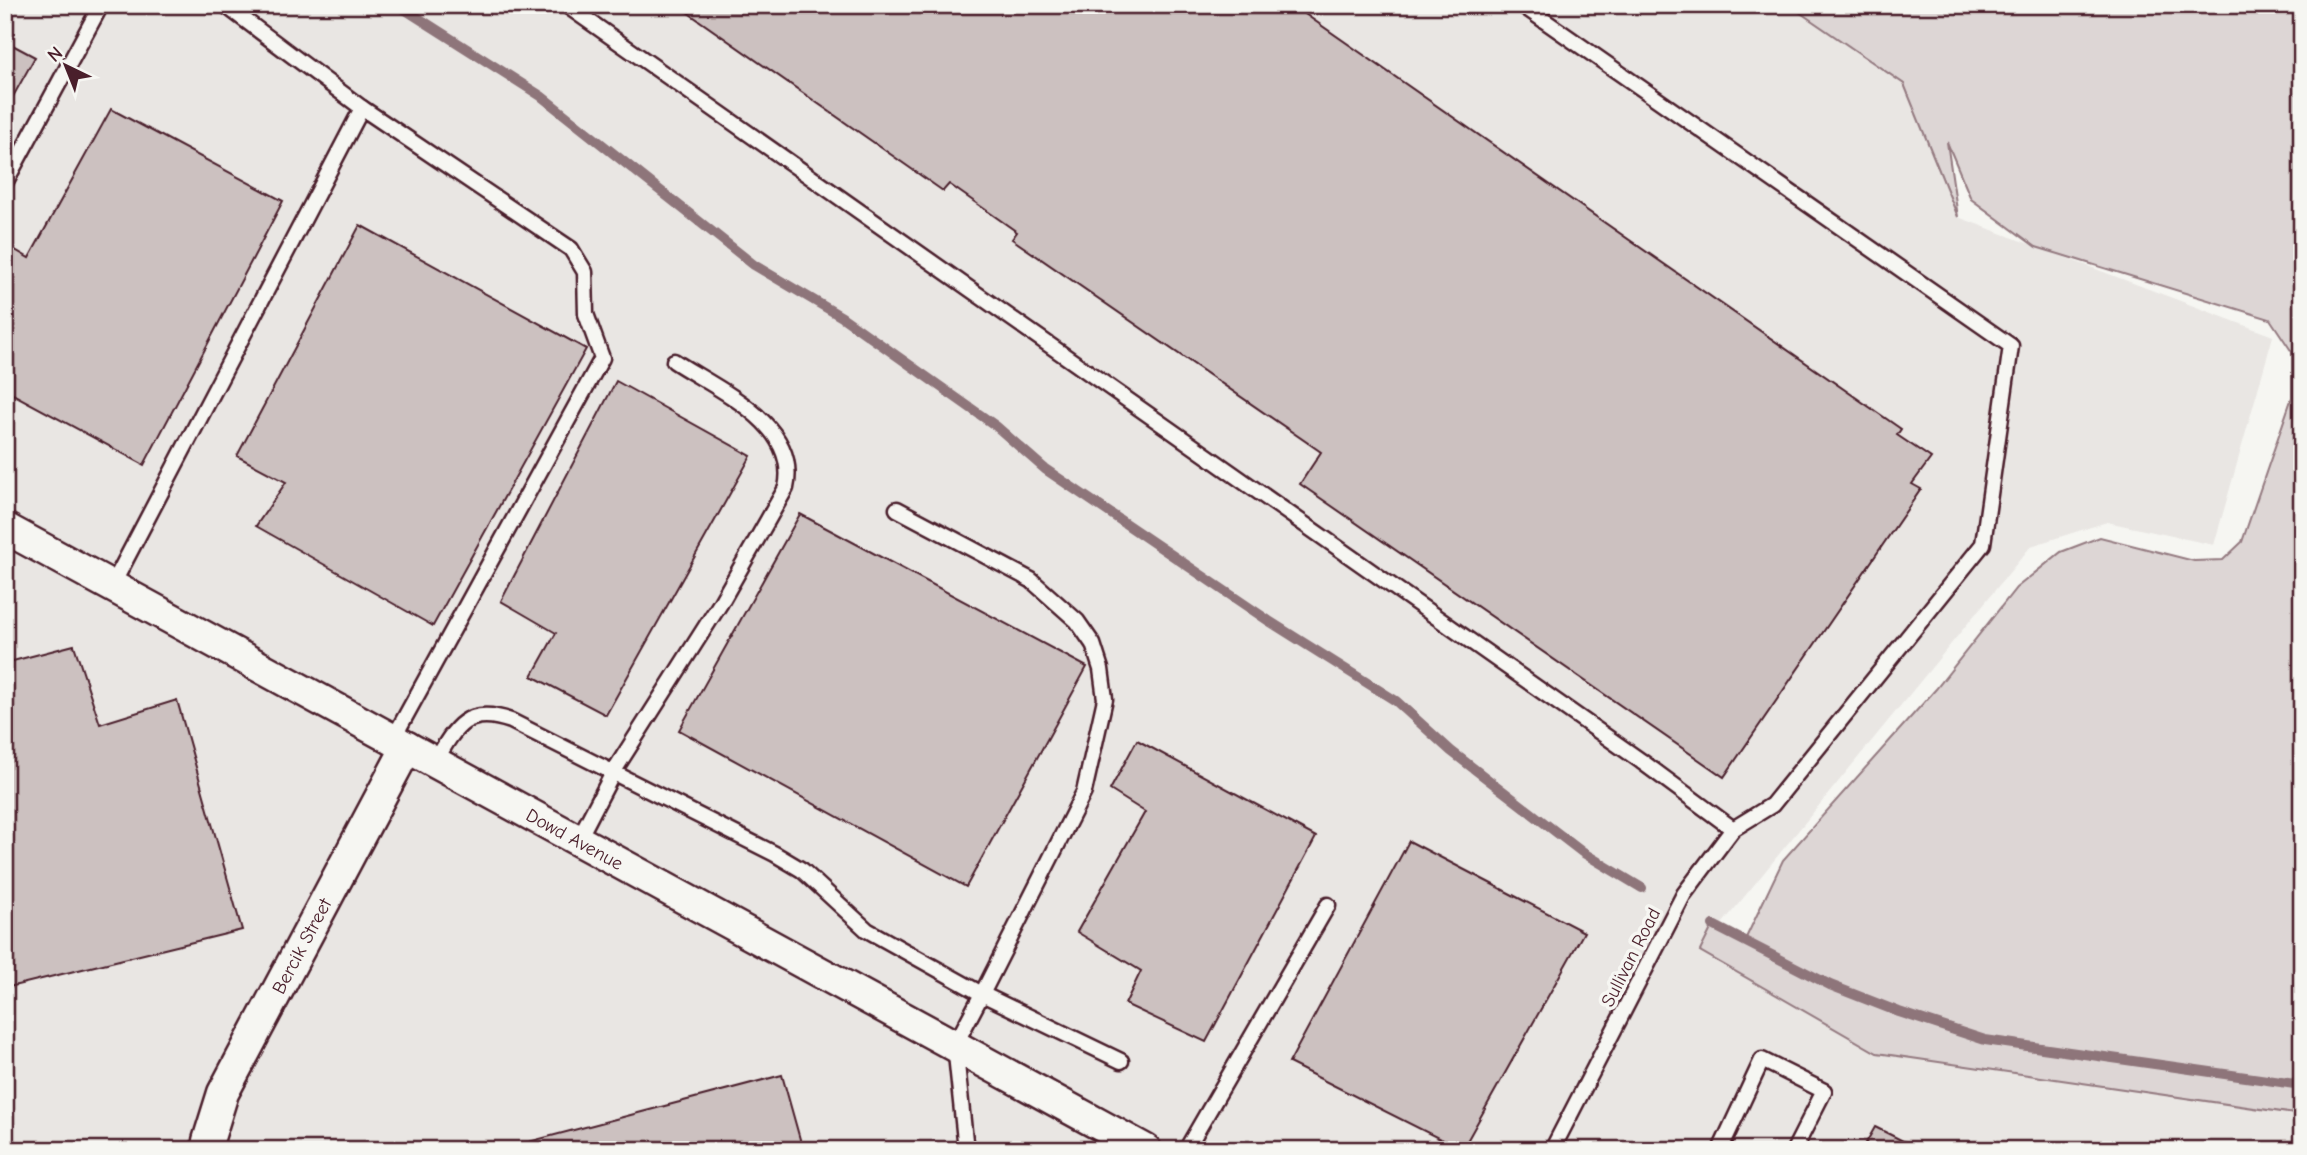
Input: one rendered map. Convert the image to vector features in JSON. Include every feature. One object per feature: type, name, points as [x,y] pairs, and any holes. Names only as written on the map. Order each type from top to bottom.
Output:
[{"type":"street","name":"Dowd Avenue","points":[[5,528],[1146,1150]]},
{"type":"street","name":"Bercik Street","points":[[209,1150],[208,1142],[223,1093],[400,743]]},
{"type":"lane","points":[[5,183],[102,5]]},
{"type":"lane","points":[[225,5],[362,108],[571,249],[585,272],[586,314],[602,358],[400,743]]},
{"type":"lane","points":[[566,5],[1641,761],[1733,829]]},
{"type":"lane","name":"Sullivan Road","points":[[1522,5],[2011,346],[1983,544],[1772,805],[1733,829],[1684,894],[1552,1150]]},
{"type":"lane","points":[[112,586],[362,108]]},
{"type":"lane","points":[[578,840],[614,771],[720,604],[786,488],[790,471],[782,448],[768,425],[674,361]]},
{"type":"lane","points":[[897,509],[1031,580],[1077,621],[1093,643],[1101,669],[1105,699],[1084,792],[955,1045],[966,1150]]},
{"type":"lane","points":[[435,762],[463,721],[478,716],[497,716],[614,771],[802,870],[867,930],[982,994],[1121,1061]]},
{"type":"lane","points":[[1186,1150],[1328,905]]},
{"type":"lane","points":[[1720,1150],[1762,1060],[1824,1091],[1794,1150]]},
{"type":"shaded area","points":[[5,5],[1789,5],[1904,84],[1958,217],[2273,336],[2214,545],[2107,522],[2031,546],[1700,951],[1877,1053],[2302,1115],[2302,1150],[5,1150]]},
{"type":"shaded area","points":[[1789,5],[2275,5],[2302,13],[2302,1115],[1877,1053],[1700,951],[1713,925],[1744,942],[1783,860],[1936,689],[2016,588],[2061,552],[2100,537],[2194,561],[2223,560],[2242,542],[2292,397],[2292,352],[2270,319],[2036,247],[1971,199],[1947,142],[1958,217],[1904,84]]},
{"type":"building","points":[[677,5],[1292,5],[1901,429],[1897,435],[1931,458],[1912,484],[1921,489],[1724,777],[1300,484],[1321,452],[1012,239],[1017,232],[949,184],[943,191]]},
{"type":"building","points":[[5,41],[35,57],[5,111]]},
{"type":"building","points":[[111,109],[283,201],[144,465],[5,390],[5,244],[29,258]]},
{"type":"building","points":[[360,225],[586,349],[433,626],[256,526],[286,482],[237,456]]},
{"type":"building","points":[[616,381],[751,456],[606,715],[532,676],[556,633],[501,601]]},
{"type":"building","points":[[800,514],[1087,667],[966,887],[679,730]]},
{"type":"building","points":[[74,645],[100,724],[177,700],[242,930],[5,988],[5,663]]},
{"type":"building","points":[[1137,740],[1316,837],[1206,1042],[1125,1004],[1141,971],[1077,932],[1145,812],[1110,790]]},
{"type":"building","points":[[1409,841],[1584,932],[1462,1150],[1289,1063]]},
{"type":"building","points":[[782,1075],[803,1150],[498,1150]]},
{"type":"building","points":[[1875,1127],[1921,1150],[1862,1150]]},
{"type":"waterway","points":[[398,5],[541,96],[754,265],[842,317],[996,426],[1045,469],[1269,621],[1396,701],[1451,751],[1582,852],[1642,888]]},
{"type":"waterway","points":[[1713,925],[1830,985],[1899,1012],[1985,1040],[2302,1085]]}]
